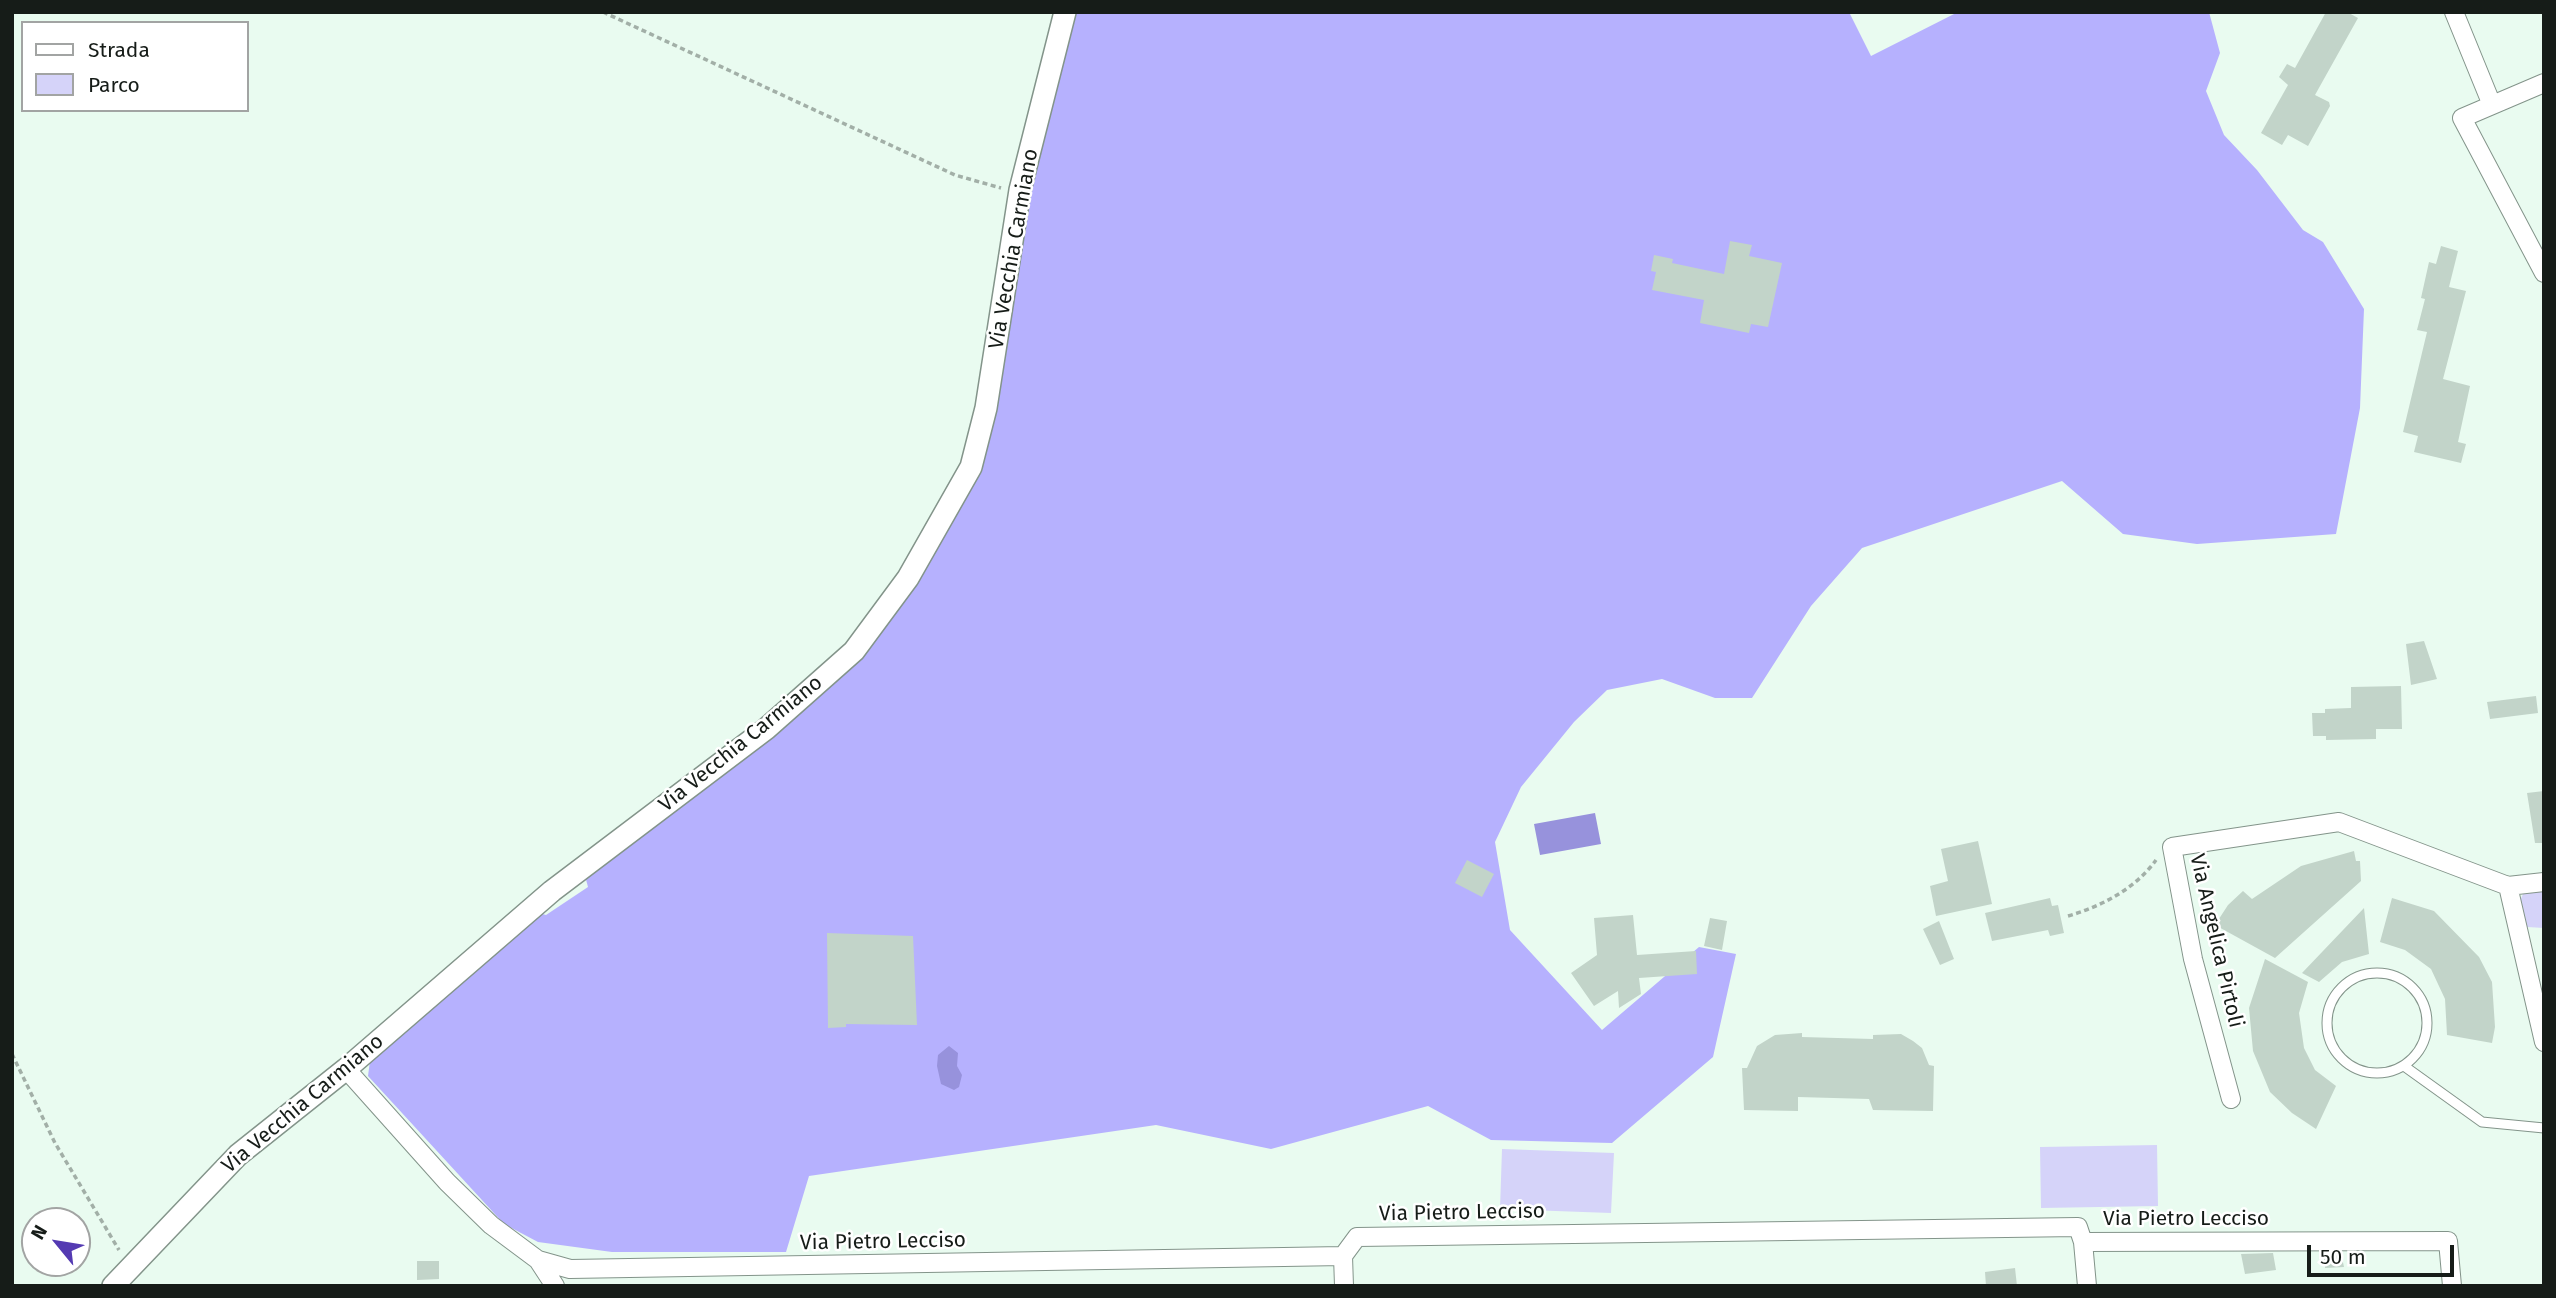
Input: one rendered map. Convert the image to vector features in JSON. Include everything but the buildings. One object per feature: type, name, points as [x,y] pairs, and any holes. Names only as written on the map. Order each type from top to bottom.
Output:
[{"type":"street","name":"Via Vecchia Carmiano","points":[[113,1286],[238,1155],[346,1069],[552,891],[766,729],[855,651],[908,578],[971,467],[986,408],[1020,190],[1065,12]]},
{"type":"street","points":[[2454,12],[2492,105]]},
{"type":"street","points":[[2544,83],[2462,118],[2544,273]]},
{"type":"street","name":"Via Angelica Pirtoli","points":[[2231,1100],[2193,959],[2172,847],[2339,822],[2508,886]]},
{"type":"street","points":[[2544,882],[2508,886],[2544,1042]]},
{"type":"street","name":"Via Pietro Lecciso","points":[[346,1069],[447,1182],[491,1225],[538,1260],[594,1278],[1343,1256],[1357,1237],[2078,1227],[2083,1242],[2448,1241],[2452,1286]]},
{"type":"street","points":[[2083,1242],[2087,1286]]},
{"type":"street","points":[[1343,1256],[1344,1286]]},
{"type":"street","points":[[538,1260],[555,1286]]},
{"type":"lane","points":[[2384,973],[2400,978],[2419,997],[2427,1021],[2425,1038],[2416,1054],[2404,1066],[2389,1072],[2366,1072],[2345,1062],[2334,1050],[2328,1035],[2330,1004],[2350,980],[2366,974],[2384,973]]},
{"type":"lane","points":[[2404,1066],[2482,1122],[2544,1128]]},
{"type":"path","points":[[603,12],[955,175],[986,186],[1020,190]]},
{"type":"path","points":[[2068,916],[2097,908],[2145,875],[2156,859]]},
{"type":"path","points":[[12,1054],[55,1143],[130,1266]]},
{"type":"green space","points":[[2544,890],[2544,928],[2527,927],[2520,901],[2523,894]]},
{"type":"green space","points":[[2157,1145],[2158,1206],[2041,1208],[2040,1147]]},
{"type":"green space","points":[[1502,1149],[1614,1153],[1611,1213],[1500,1209]]},
{"type":"shaded area","points":[[1071,12],[1849,12],[1871,56],[1958,12],[2209,12],[2220,53],[2206,91],[2224,135],[2257,170],[2303,230],[2323,242],[2364,309],[2360,408],[2336,534],[2197,544],[2123,534],[2062,481],[1862,548],[1811,606],[1752,698],[1715,698],[1662,679],[1607,690],[1574,722],[1521,787],[1495,842],[1510,930],[1602,1030],[1699,947],[1736,954],[1713,1057],[1612,1143],[1491,1140],[1428,1106],[1271,1149],[1156,1125],[809,1176],[786,1252],[612,1252],[538,1242],[504,1224],[368,1076],[371,1053],[535,912],[546,915],[588,887],[584,872],[852,662],[878,637],[896,611],[982,471],[1028,183]]},
{"type":"shaded area","points":[[1595,813],[1601,844],[1540,855],[1534,824]]},
{"type":"shaded area","points":[[949,1046],[958,1053],[957,1066],[962,1075],[959,1087],[954,1090],[941,1084],[937,1066],[938,1055]]}]
